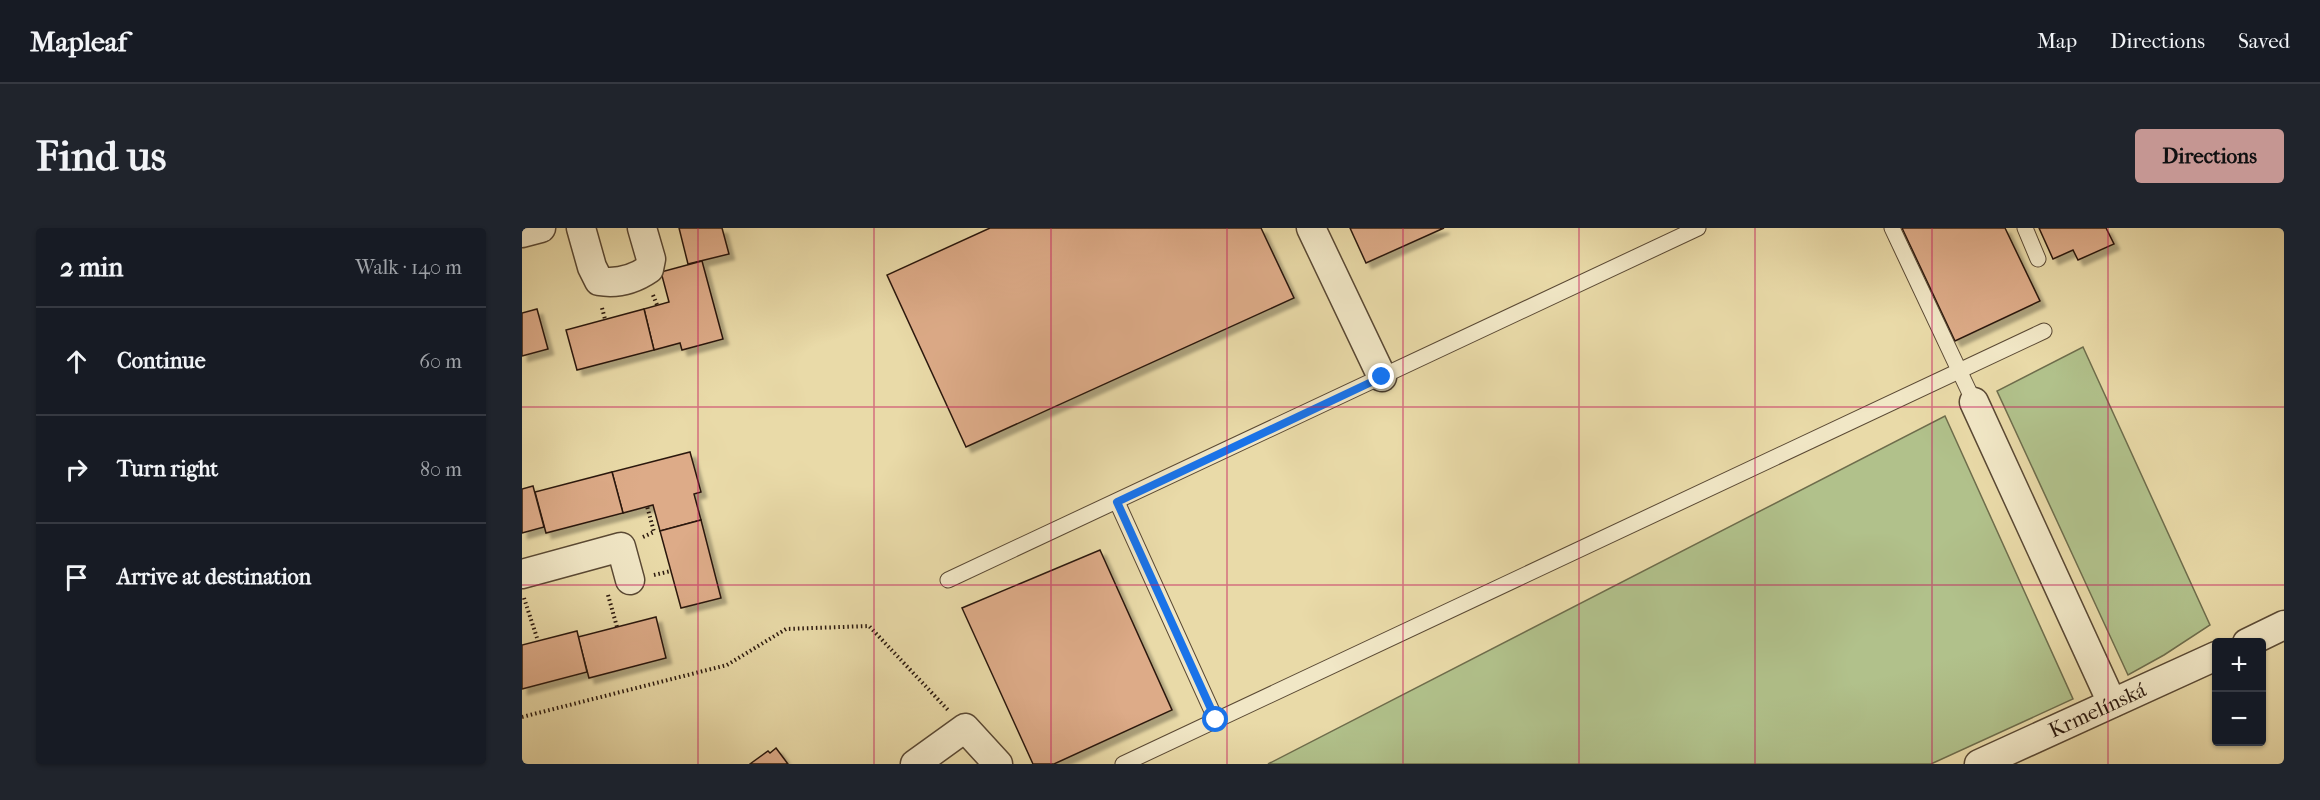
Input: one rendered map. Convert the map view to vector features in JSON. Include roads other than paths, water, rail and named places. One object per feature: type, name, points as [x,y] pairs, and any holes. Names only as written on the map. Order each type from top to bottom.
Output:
[{"type":"street","points":[[522,233],[541,228]]},
{"type":"street","points":[[581,228],[592,267],[599,281],[613,284],[640,276],[649,269],[651,259],[642,228]]},
{"type":"street","points":[[1311,228],[1382,377]]},
{"type":"street","points":[[1974,402],[2112,702]]},
{"type":"street","points":[[522,574],[621,547],[630,580]]},
{"type":"street","points":[[2256,638],[2284,626]]},
{"type":"street","name":"Krmelínská","points":[[1979,764],[2212,658]]},
{"type":"street","points":[[915,764],[965,728],[998,764]]},
{"type":"lane","points":[[948,580],[1698,228]]},
{"type":"lane","points":[[1892,228],[1974,402]]},
{"type":"lane","points":[[2025,228],[2038,259]]},
{"type":"lane","points":[[1123,764],[2044,331]]},
{"type":"lane","points":[[1117,502],[1216,720]]}]
